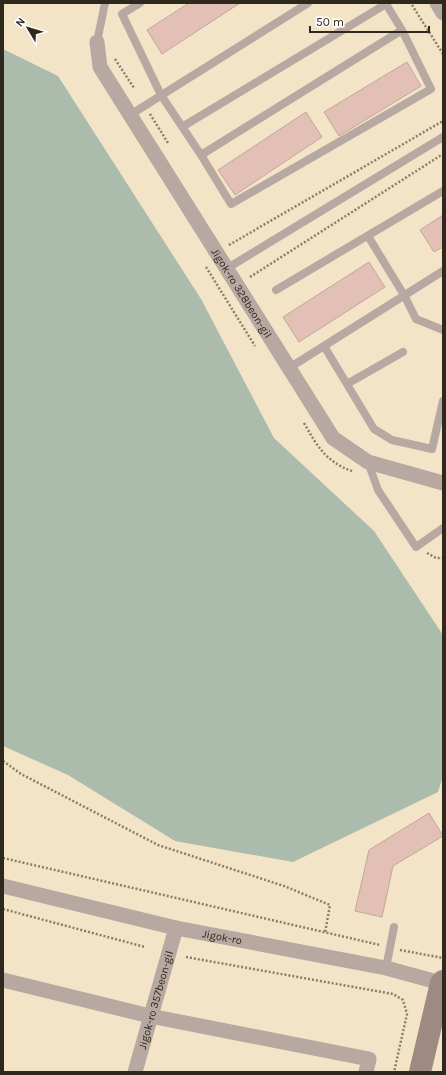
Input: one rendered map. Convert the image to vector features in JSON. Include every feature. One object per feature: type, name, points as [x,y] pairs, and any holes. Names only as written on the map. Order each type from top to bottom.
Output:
[{"type":"main road","points":[[420,1072],[442,982]]},
{"type":"street","points":[[437,3],[443,13]]},
{"type":"street","name":"Jigok-ro 328beon-gil","points":[[97,42],[100,67],[333,438],[368,462],[443,483]]},
{"type":"street","name":"Jigok-ro","points":[[3,886],[176,928],[386,968],[442,982]]},
{"type":"street","name":"Jigok-ro 357beon-gil","points":[[135,1072],[176,928]]},
{"type":"street","points":[[3,980],[150,1016],[370,1058],[366,1072]]},
{"type":"lane","points":[[97,42],[105,3]]},
{"type":"lane","points":[[140,3],[122,14],[161,95],[182,127],[201,155],[231,204],[431,89],[402,30],[386,3],[182,127]]},
{"type":"lane","points":[[130,115],[308,3]]},
{"type":"lane","points":[[201,155],[402,30]]},
{"type":"lane","points":[[226,269],[443,136]]},
{"type":"lane","points":[[276,290],[443,190]]},
{"type":"lane","points":[[368,236],[404,295],[416,319],[443,330]]},
{"type":"lane","points":[[289,368],[443,271]]},
{"type":"lane","points":[[324,346],[374,429],[392,440],[432,449],[443,401]]},
{"type":"lane","points":[[347,384],[403,352]]},
{"type":"lane","points":[[368,462],[378,490],[416,547],[443,528]]},
{"type":"lane","points":[[386,968],[394,927]]},
{"type":"path","points":[[412,5],[443,54]]},
{"type":"path","points":[[113,54],[134,88]]},
{"type":"path","points":[[229,245],[443,121]]},
{"type":"path","points":[[250,277],[443,154]]},
{"type":"path","points":[[3,762],[22,774],[158,845],[284,886],[330,905],[325,933]]},
{"type":"path","points":[[3,858],[390,948],[443,958]]},
{"type":"path","points":[[3,909],[145,947]]},
{"type":"path","points":[[186,958],[393,994],[403,1000],[407,1014],[394,1072]]},
{"type":"green space","points":[[3,49],[58,76],[201,299],[274,438],[374,531],[443,635],[443,776],[438,792],[293,862],[175,841],[68,775],[3,746]]},
{"type":"building","points":[[189,3],[240,3],[162,54],[147,30]]},
{"type":"building","points":[[407,62],[421,86],[339,136],[324,112]]},
{"type":"building","points":[[306,112],[322,137],[235,195],[218,170]]},
{"type":"building","points":[[443,215],[443,247],[434,252],[420,230]]},
{"type":"building","points":[[369,262],[385,287],[299,342],[283,317]]},
{"type":"building","points":[[429,813],[443,836],[393,866],[382,917],[355,911],[369,850]]}]
